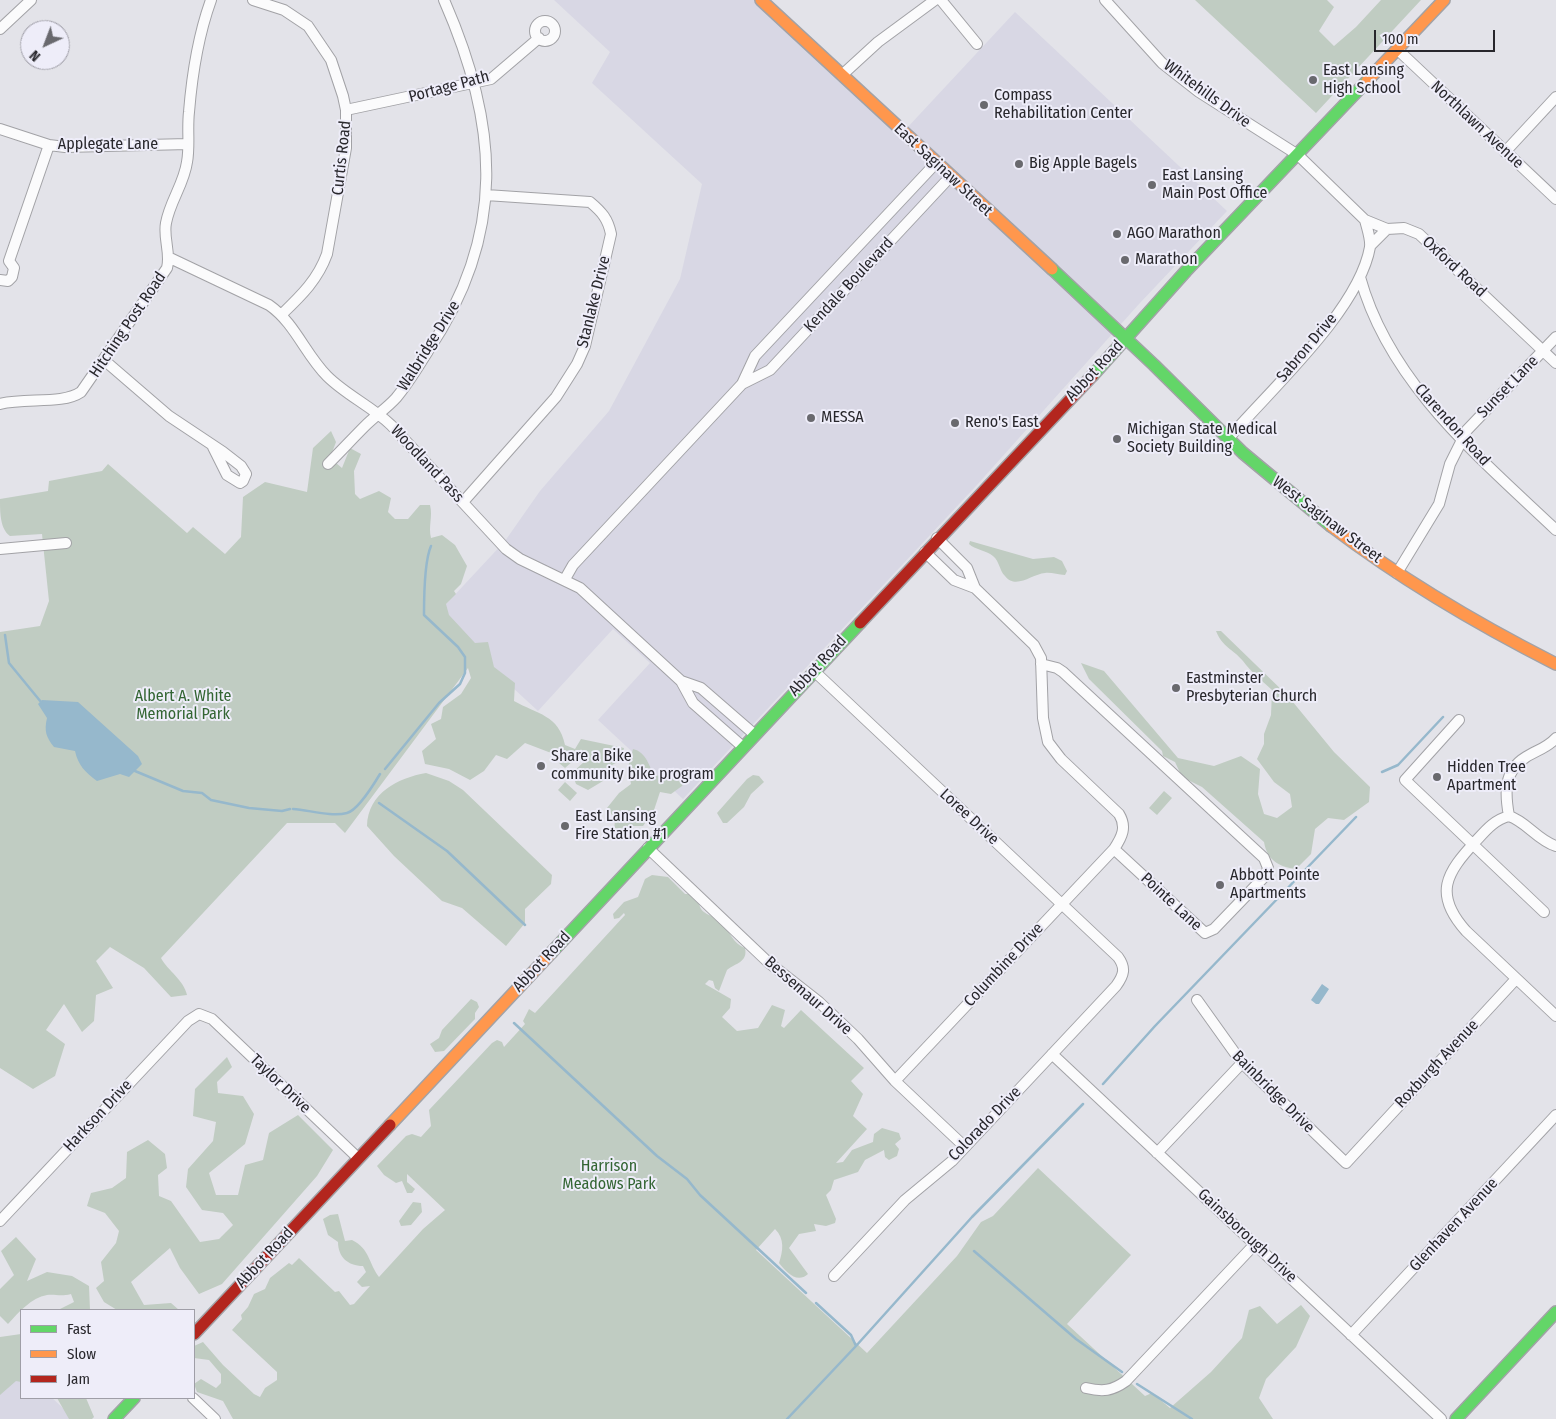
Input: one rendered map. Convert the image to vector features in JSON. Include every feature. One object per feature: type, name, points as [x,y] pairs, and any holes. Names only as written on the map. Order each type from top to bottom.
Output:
[{"type":"main road","name":"East Saginaw Street","points":[[761,0],[1125,339]]},
{"type":"main road","name":"Abbot Road","points":[[195,1333],[1125,339],[1194,262],[1444,0]]},
{"type":"main road","name":"West Saginaw Street","points":[[1125,339],[1278,485],[1321,519],[1397,573],[1490,629],[1556,664]]},
{"type":"main road","points":[[1456,1419],[1556,1312]]},
{"type":"main road","points":[[114,1419],[133,1399]]},
{"type":"street","points":[[0,28],[31,0]]},
{"type":"street","name":"Hitching Post Road","points":[[0,404],[28,399],[65,400],[73,397],[91,380],[162,275],[170,258],[165,226],[168,213],[185,175],[188,113],[198,48],[211,0]]},
{"type":"street","name":"Curtis Road","points":[[253,0],[284,10],[300,19],[316,35],[331,60],[346,110],[346,148],[327,254],[322,269],[312,284],[282,314]]},
{"type":"street","name":"Walbridge Drive","points":[[328,464],[378,413],[396,398],[452,312],[474,257],[486,195],[484,128],[475,83],[444,0]]},
{"type":"street","points":[[842,75],[878,42],[935,0]]},
{"type":"street","points":[[941,0],[977,44]]},
{"type":"street","name":"Whitehills Drive","points":[[1105,0],[1162,63],[1187,84],[1298,155]]},
{"type":"street","name":"Portage Path","points":[[346,110],[491,79],[538,38]]},
{"type":"street","name":"Northlawn Avenue","points":[[1398,50],[1556,199]]},
{"type":"street","points":[[1505,152],[1556,96]]},
{"type":"street","name":"Applegate Lane","points":[[0,129],[49,145],[74,147],[188,144]]},
{"type":"street","points":[[0,280],[6,282],[12,277],[14,268],[4,263],[49,145]]},
{"type":"street","name":"Oxford Road","points":[[1298,155],[1365,220],[1387,229],[1404,228],[1419,234],[1556,363]]},
{"type":"street","name":"Kendale Boulevard","points":[[565,579],[573,565],[742,384],[755,356],[936,164]]},
{"type":"street","name":"Kendale Boulevard","points":[[742,384],[770,370],[950,177]]},
{"type":"street","name":"Stanlake Drive","points":[[463,502],[556,397],[577,364],[585,346],[611,234],[609,221],[602,211],[590,202],[486,195]]},
{"type":"street","name":"Sabron Drive","points":[[1365,220],[1370,246]]},
{"type":"street","name":"Sabron Drive","points":[[1228,439],[1300,358],[1346,301],[1360,277],[1370,246],[1387,229]]},
{"type":"street","name":"Woodland Pass","points":[[170,258],[269,305],[282,314],[325,374],[345,392],[378,413],[506,549],[580,588],[681,681],[693,703],[743,747]]},
{"type":"street","name":"Clarendon Road","points":[[1360,277],[1367,303],[1390,349],[1406,373],[1461,440],[1556,530]]},
{"type":"street","points":[[1346,301],[1357,298],[1367,303]]},
{"type":"street","name":"Sunset Lane","points":[[1397,573],[1439,504],[1450,464],[1467,430],[1556,337]]},
{"type":"street","points":[[104,360],[169,416],[213,447]]},
{"type":"street","points":[[938,538],[967,568],[975,588]]},
{"type":"street","points":[[0,550],[66,543]]},
{"type":"street","points":[[925,552],[954,580],[975,588],[1034,645],[1040,655],[1042,664],[1044,724],[1048,742],[1061,759],[1119,814],[1124,828],[1114,849]]},
{"type":"street","name":"Pointe Lane","points":[[1042,664],[1064,672],[1264,858],[1268,868],[1265,876],[1214,929],[1205,933],[1114,849]]},
{"type":"street","name":"Loree Drive","points":[[814,671],[1062,903],[1123,964]]},
{"type":"street","name":"Woodland Pass","points":[[681,681],[701,688],[754,734]]},
{"type":"street","points":[[1459,720],[1405,780],[1544,912]]},
{"type":"street","points":[[1509,816],[1505,788],[1514,768],[1524,758],[1550,744],[1556,738]]},
{"type":"street","points":[[1556,846],[1535,835],[1516,819],[1509,816],[1493,823],[1454,864],[1446,884],[1446,898],[1451,912],[1466,931],[1556,1016]]},
{"type":"street","name":"Bessemaur Drive","points":[[648,848],[768,962],[819,1002],[852,1033],[895,1081],[965,1147]]},
{"type":"street","name":"Columbine Drive","points":[[895,1081],[1114,849]]},
{"type":"street","name":"Colorado Drive","points":[[834,1276],[905,1200],[965,1147],[1052,1054],[1122,978],[1123,964]]},
{"type":"street","name":"Roxburgh Avenue","points":[[1358,1149],[1516,979]]},
{"type":"street","name":"Bainbridge Drive","points":[[1196,1000],[1242,1063],[1346,1163],[1358,1149]]},
{"type":"street","name":"Taylor Drive","points":[[199,1014],[212,1019],[358,1158]]},
{"type":"street","name":"Harkson Drive","points":[[0,1221],[188,1021],[199,1014]]},
{"type":"street","name":"Gainsborough Drive","points":[[1052,1054],[1440,1419]]},
{"type":"street","points":[[1157,1153],[1242,1063]]},
{"type":"street","name":"Glenhaven Avenue","points":[[1351,1335],[1556,1115]]},
{"type":"street","points":[[1086,1388],[1102,1392],[1116,1389],[1126,1381],[1255,1244]]},
{"type":"street","points":[[194,1399],[215,1419]]},
{"type":"shaded area","points":[[554,0],[767,0],[906,129],[1015,12],[1227,211],[1139,304],[976,486],[683,799],[598,720],[650,663],[613,629],[538,711],[435,616],[505,541],[540,491],[609,411],[680,279],[702,184],[592,83],[610,52]]},
{"type":"shaded area","points":[[20,1370],[20,1399],[53,1399],[75,1419],[0,1419],[0,1382]]},
{"type":"green space","name":"East Lansing High School","points":[[1195,0],[1327,0],[1334,7],[1319,31],[1334,46],[1356,27],[1381,0],[1421,0],[1316,113]]},
{"type":"green space","name":"Albert A. White Memorial Park","points":[[331,431],[336,442],[330,458],[342,468],[350,448],[361,454],[354,471],[355,494],[360,499],[379,491],[391,498],[388,512],[395,519],[408,519],[420,505],[430,505],[431,538],[442,535],[455,545],[467,566],[461,584],[454,591],[456,594],[446,604],[449,615],[475,643],[488,642],[494,667],[515,683],[514,701],[552,721],[558,727],[565,745],[575,749],[581,739],[624,748],[621,760],[605,769],[603,781],[588,790],[576,784],[572,773],[586,760],[581,754],[565,768],[559,763],[559,756],[525,743],[507,759],[496,755],[484,771],[470,780],[449,769],[425,764],[422,751],[436,739],[431,724],[441,719],[443,707],[461,694],[471,678],[468,668],[345,833],[335,823],[287,823],[161,958],[183,985],[187,995],[171,997],[144,968],[110,947],[96,961],[113,988],[96,995],[94,1021],[82,1032],[64,1004],[46,1030],[65,1044],[55,1076],[33,1089],[0,1068],[0,632],[40,626],[49,601],[42,534],[10,536],[2,525],[0,499],[48,491],[49,481],[102,471],[108,464],[187,533],[193,527],[225,554],[241,537],[243,497],[265,482],[307,492],[313,448]]},
{"type":"green space","points":[[970,541],[1033,559],[1054,557],[1062,561],[1067,571],[1065,575],[1045,573],[1014,582],[1003,574],[993,556],[971,546],[969,544]]},
{"type":"green space","points":[[1216,631],[1221,631],[1288,696],[1334,752],[1370,787],[1369,802],[1344,820],[1328,818],[1315,829],[1311,854],[1296,869],[1275,862],[1268,854],[1264,842],[1202,787],[1182,777],[1175,762],[1163,756],[1162,751],[1089,679],[1081,663],[1104,671],[1178,758],[1214,766],[1241,756],[1260,769],[1258,794],[1264,814],[1277,818],[1292,807],[1290,794],[1274,782],[1257,759],[1264,744],[1264,734],[1271,715],[1272,690],[1225,645]]},
{"type":"green space","points":[[633,749],[644,756],[654,776],[678,773],[687,778],[682,786],[671,794],[660,792],[654,810],[643,826],[630,826],[630,836],[622,841],[614,834],[615,819],[607,808],[619,793],[631,784],[628,767]]},
{"type":"green space","points":[[426,773],[449,781],[463,790],[552,875],[551,884],[525,909],[525,923],[506,946],[462,908],[442,901],[394,856],[367,826],[373,804],[386,789],[415,775]]},
{"type":"green space","points":[[753,775],[759,776],[764,782],[751,794],[744,807],[727,823],[723,823],[717,813],[747,779]]},
{"type":"green space","points":[[565,782],[577,793],[570,801],[558,790]]},
{"type":"green space","points":[[1164,791],[1172,798],[1157,815],[1149,808]]},
{"type":"green space","name":"Harrison Meadows Park","points":[[652,875],[668,877],[685,894],[691,894],[699,902],[704,912],[718,919],[735,940],[745,948],[745,956],[740,962],[727,970],[719,991],[715,988],[713,981],[709,980],[705,984],[731,999],[730,1008],[722,1017],[737,1031],[758,1028],[772,1005],[785,1010],[781,1026],[784,1028],[801,1010],[864,1068],[851,1081],[863,1094],[853,1116],[867,1129],[836,1163],[843,1162],[852,1150],[873,1142],[874,1134],[882,1128],[899,1133],[901,1139],[895,1144],[899,1149],[897,1156],[889,1160],[885,1157],[884,1150],[865,1160],[858,1172],[834,1180],[831,1190],[826,1195],[836,1219],[835,1223],[826,1226],[814,1224],[816,1231],[799,1234],[789,1248],[808,1274],[800,1278],[792,1276],[779,1263],[782,1241],[775,1229],[756,1250],[867,1353],[957,1256],[981,1222],[993,1216],[1038,1168],[1131,1255],[1067,1324],[1145,1396],[1152,1393],[1170,1408],[1211,1372],[1242,1338],[1249,1310],[1260,1306],[1277,1324],[1301,1305],[1310,1316],[1296,1347],[1266,1379],[1259,1398],[1273,1419],[233,1419],[223,1401],[197,1392],[195,1383],[201,1379],[216,1388],[221,1383],[221,1374],[209,1360],[195,1358],[195,1346],[203,1342],[223,1365],[254,1394],[260,1397],[265,1388],[277,1380],[277,1372],[232,1330],[242,1319],[241,1315],[248,1307],[254,1294],[265,1289],[270,1278],[289,1263],[292,1265],[299,1258],[335,1292],[339,1291],[350,1305],[354,1304],[370,1286],[362,1287],[357,1282],[366,1272],[363,1266],[358,1266],[345,1260],[338,1247],[338,1242],[328,1235],[323,1219],[330,1215],[338,1214],[345,1241],[352,1240],[362,1247],[379,1277],[423,1229],[445,1210],[407,1174],[407,1182],[415,1189],[412,1193],[407,1193],[402,1181],[396,1183],[384,1175],[377,1166],[406,1136],[412,1134],[421,1137],[431,1126],[429,1110],[492,1043],[497,1040],[502,1042],[504,1047],[525,1024],[523,1021],[529,1009],[535,1013],[625,915],[624,913],[619,918],[614,919],[613,914],[624,902],[638,897],[645,879]]},
{"type":"green space","points":[[471,999],[477,1002],[479,1007],[475,1013],[475,1019],[444,1051],[435,1052],[430,1044],[439,1038],[442,1030]]},
{"type":"green space","points":[[227,1057],[232,1067],[217,1082],[218,1093],[243,1096],[254,1114],[245,1144],[209,1173],[216,1195],[238,1195],[245,1165],[263,1160],[269,1133],[298,1115],[333,1150],[317,1176],[222,1284],[199,1294],[180,1268],[170,1248],[131,1282],[144,1305],[171,1303],[178,1309],[115,1309],[104,1302],[96,1288],[104,1281],[101,1262],[116,1243],[119,1231],[105,1213],[87,1206],[91,1193],[112,1188],[126,1178],[127,1152],[148,1140],[165,1154],[167,1168],[158,1175],[159,1196],[171,1201],[200,1242],[219,1239],[233,1225],[223,1213],[202,1210],[186,1187],[188,1169],[213,1141],[216,1122],[193,1116],[195,1089]]},
{"type":"green space","points":[[413,1202],[421,1203],[422,1212],[411,1225],[401,1226],[399,1221]]},
{"type":"green space","points":[[16,1237],[36,1259],[27,1281],[47,1272],[72,1276],[89,1286],[90,1309],[60,1309],[74,1302],[71,1294],[47,1295],[36,1299],[20,1309],[8,1324],[0,1316],[0,1289],[14,1275],[1,1251]]},
{"type":"green space","points":[[20,1334],[20,1382],[16,1381],[0,1395],[0,1337]]},
{"type":"green space","points":[[58,1399],[86,1399],[94,1417],[92,1419],[69,1419]]},
{"type":"water","points":[[42,700],[78,702],[138,756],[142,764],[129,777],[120,774],[97,781],[83,768],[75,751],[54,747],[51,743],[47,737],[47,718],[38,704]]},
{"type":"water","points":[[1322,984],[1329,989],[1319,1004],[1316,1004],[1311,1000]]},
{"type":"waterway","points":[[385,769],[439,703],[460,684],[465,673],[465,657],[458,647],[424,615],[424,589],[431,546]]},
{"type":"waterway","points":[[5,635],[9,663],[41,702]]},
{"type":"waterway","points":[[1382,772],[1398,765],[1443,717]]},
{"type":"waterway","points":[[135,771],[183,791],[202,793],[211,800],[249,808],[282,811],[290,809]]},
{"type":"waterway","points":[[293,809],[327,814],[347,813],[361,802],[380,774]]},
{"type":"waterway","points":[[379,803],[447,851],[525,925]]},
{"type":"waterway","points":[[1103,1084],[1155,1026],[1356,817]]},
{"type":"waterway","points":[[514,1023],[657,1156],[687,1179],[700,1195],[806,1293]]},
{"type":"waterway","points":[[856,1346],[972,1217],[1083,1104]]},
{"type":"waterway","points":[[974,1251],[1076,1339],[1122,1372]]},
{"type":"waterway","points":[[787,1419],[856,1346],[851,1335],[816,1303]]},
{"type":"waterway","points":[[1137,1384],[1192,1419]]},
{"type":"traffic: fast","points":[[1093,375],[1186,271],[1367,81]]},
{"type":"traffic: fast","points":[[1052,269],[1154,365],[1243,453],[1331,526]]},
{"type":"traffic: fast","points":[[551,953],[860,623]]},
{"type":"traffic: fast","points":[[1456,1419],[1556,1312]]},
{"type":"traffic: fast","points":[[114,1419],[133,1399]]},
{"type":"traffic: slow","points":[[761,0],[1052,269]]},
{"type":"traffic: slow","points":[[1367,81],[1444,0]]},
{"type":"traffic: slow","points":[[1331,526],[1440,600],[1556,664]]},
{"type":"traffic: slow","points":[[390,1125],[551,953]]},
{"type":"traffic: jam","points":[[860,623],[1093,375]]},
{"type":"traffic: jam","points":[[195,1333],[390,1125]]},
{"type":"place","name":"East Lansing High School","points":[[1313,80]]},
{"type":"place","name":"Compass Rehabilitation Center","points":[[984,105]]},
{"type":"place","name":"Big Apple Bagels","points":[[1019,164]]},
{"type":"place","name":"East Lansing Main Post Office","points":[[1152,185]]},
{"type":"place","name":"AGO Marathon","points":[[1117,234]]},
{"type":"place","name":"Marathon","points":[[1125,260]]},
{"type":"place","name":"MESSA","points":[[811,418]]},
{"type":"place","name":"Reno's East","points":[[955,423]]},
{"type":"place","name":"Michigan State Medical Society Building","points":[[1117,439]]},
{"type":"place","name":"Eastminster Presbyterian Church","points":[[1176,688]]},
{"type":"place","name":"Share a Bike community bike program","points":[[541,766]]},
{"type":"place","name":"Hidden Tree Apartment","points":[[1437,777]]},
{"type":"place","name":"East Lansing Fire Station #1","points":[[565,826]]},
{"type":"place","name":"Abbott Pointe Apartments","points":[[1220,885]]}]
